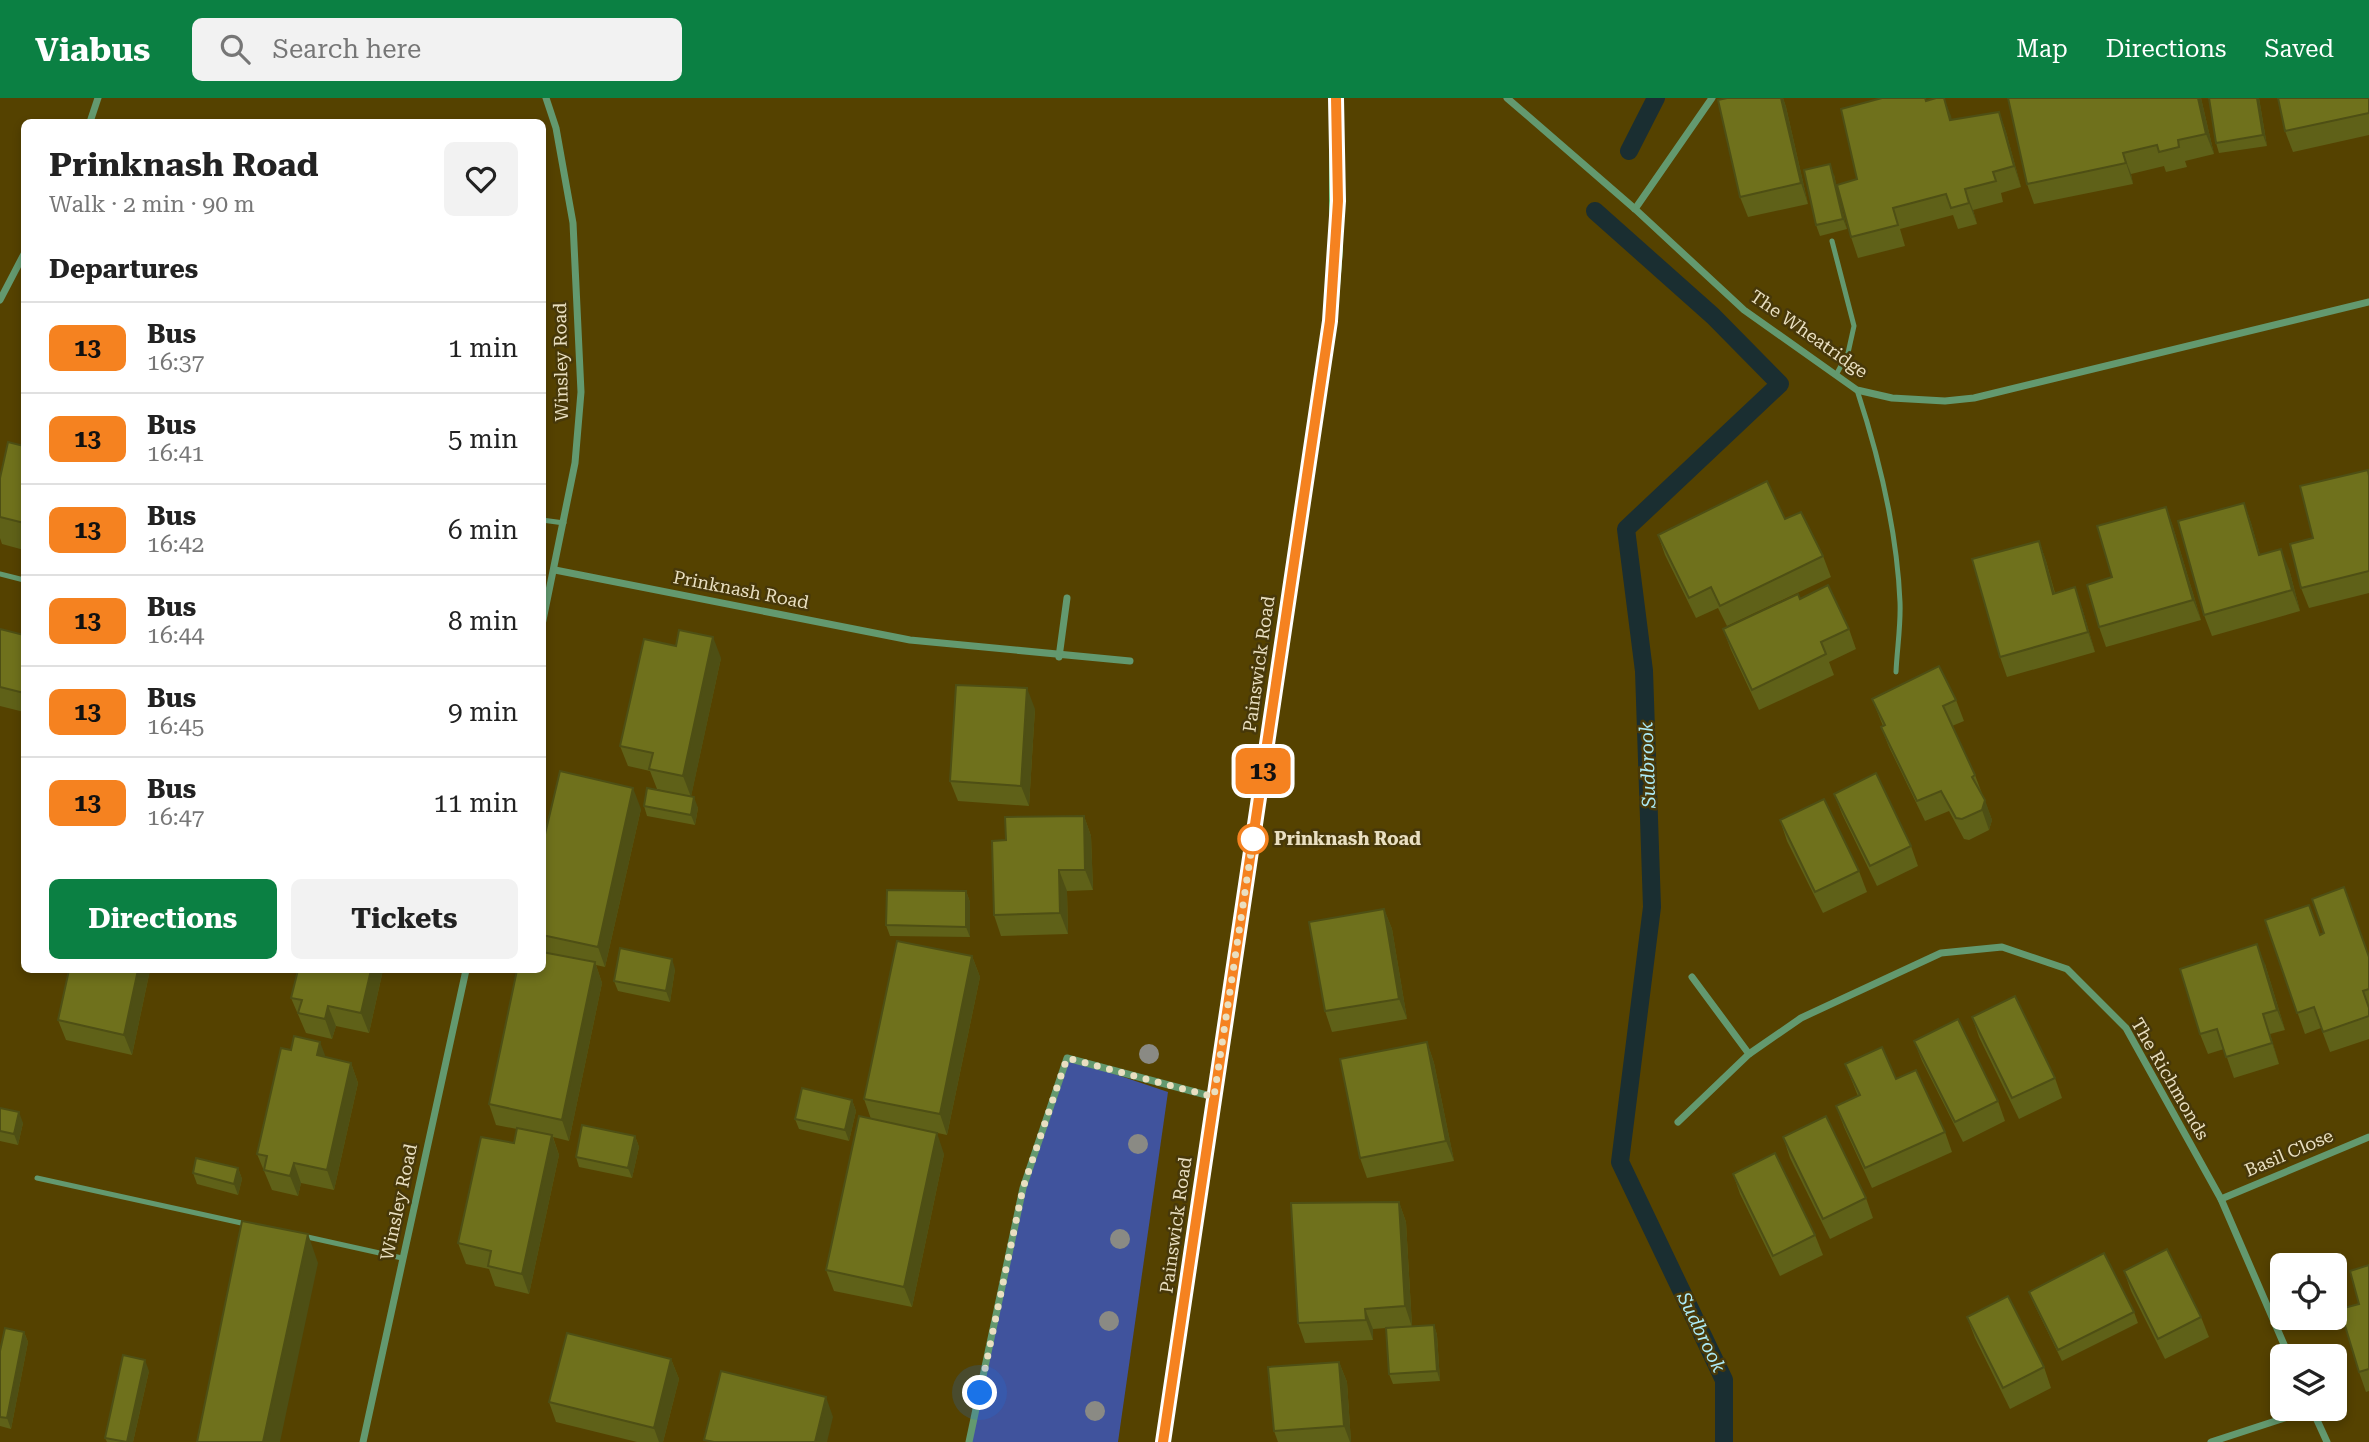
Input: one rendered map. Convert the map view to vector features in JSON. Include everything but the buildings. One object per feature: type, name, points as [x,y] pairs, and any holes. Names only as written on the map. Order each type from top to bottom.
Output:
[{"type":"main road","name":"Painswick Road","points":[[1163,1442],[1330,321],[1338,189],[1336,98]]},
{"type":"street","points":[[91,119],[98,98]]},
{"type":"street","name":"Winsley Road","points":[[546,98],[556,128],[573,223],[580,366],[575,463],[546,608]]},
{"type":"street","name":"The Wheatridge","points":[[1507,98],[1635,209],[1744,310],[1857,390],[1892,398],[1945,401],[1974,398],[2369,302]]},
{"type":"street","points":[[1635,209],[1712,98]]},
{"type":"street","points":[[0,300],[21,260]]},
{"type":"street","name":"Prinknash Road","points":[[555,570],[911,640],[1059,657],[1130,661]]},
{"type":"street","points":[[1059,657],[1067,598]]},
{"type":"street","name":"The Richmonds","points":[[1678,1122],[1749,1054],[1801,1018],[1941,953],[2003,947],[2067,969],[2126,1028],[2221,1199],[2284,1344]]},
{"type":"street","name":"Winsley Road","points":[[363,1442],[465,973]]},
{"type":"street","points":[[1692,977],[1749,1054]]},
{"type":"street","points":[[969,1442],[1023,1188],[1067,1058],[1214,1097]]},
{"type":"street","name":"Basil Close","points":[[2221,1199],[2369,1137]]},
{"type":"street","points":[[2211,1442],[2275,1421]]},
{"type":"street","points":[[2317,1421],[2327,1442]]},
{"type":"lane","points":[[1832,241],[1854,326],[1848,353],[1836,375]]},
{"type":"lane","points":[[1857,390],[1877,450],[1894,551],[1900,602],[1896,672]]},
{"type":"lane","points":[[546,521],[564,523]]},
{"type":"lane","points":[[0,574],[21,579]]},
{"type":"lane","points":[[37,1178],[254,1225]]},
{"type":"lane","points":[[294,1234],[402,1258]]},
{"type":"shaded area","points":[[1067,1058],[1168,1092],[1118,1442],[969,1442],[1023,1188]]},
{"type":"waterway","name":"Sudbrook","points":[[1629,151],[1656,98]]},
{"type":"waterway","name":"Sudbrook","points":[[1595,211],[1713,316],[1780,384],[1626,529],[1644,671],[1652,907],[1620,1162],[1724,1380],[1724,1442]]},
{"type":"bus line","name":"13","points":[[1163,1442],[1214,1097],[1234,982],[1275,682],[1330,321],[1338,201],[1336,98]]},
{"type":"place","name":"Prinknash Road","points":[[1253,839]]},
{"type":"route","points":[[980,1393],[1023,1188],[1067,1058],[1214,1097],[1234,982],[1253,839]]}]
